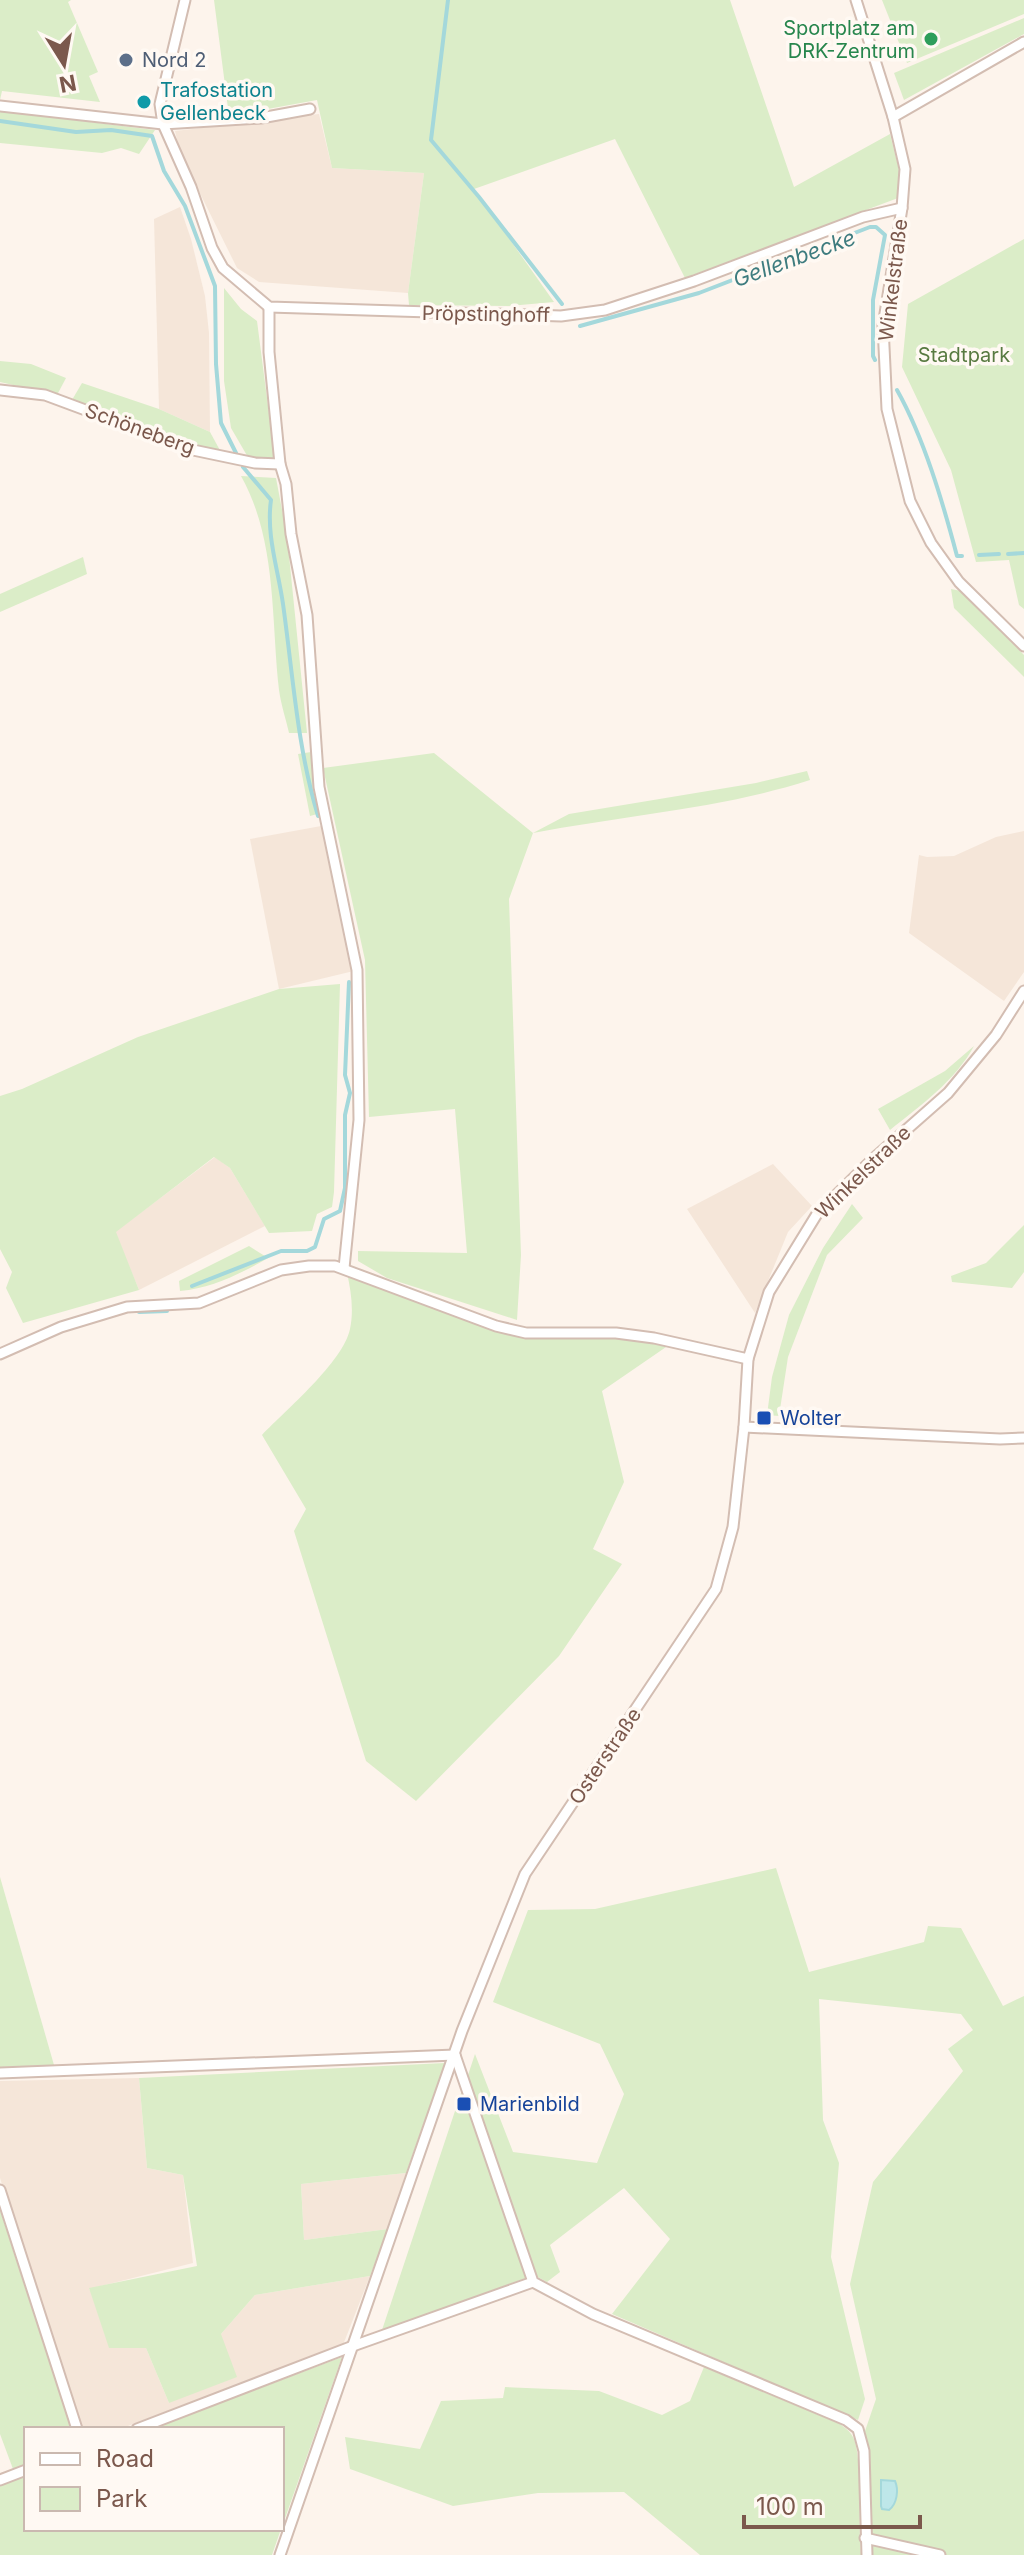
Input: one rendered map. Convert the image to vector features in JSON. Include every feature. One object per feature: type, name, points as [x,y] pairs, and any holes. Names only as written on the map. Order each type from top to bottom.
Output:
[{"type":"street","points":[[185,0],[160,104],[163,124],[191,187],[212,248],[223,268],[269,307],[269,352],[280,464],[307,615],[319,787],[357,970],[359,1120],[344,1268]]},
{"type":"street","name":"Winkelstraße","points":[[856,0],[893,117],[905,169],[902,208],[883,326],[887,409],[910,501],[931,543],[959,582],[1024,646]]},
{"type":"street","points":[[893,117],[1024,42]]},
{"type":"street","points":[[0,106],[163,124],[261,118],[310,109]]},
{"type":"street","name":"Pröpstinghoff","points":[[269,307],[561,316],[605,310],[694,281],[863,217],[902,208]]},
{"type":"street","name":"Schöneberg","points":[[0,390],[45,395],[193,450],[255,463],[280,464]]},
{"type":"street","name":"Winkelstraße","points":[[744,1427],[748,1359],[769,1292],[817,1214],[948,1093],[996,1035],[1024,991]]},
{"type":"street","points":[[0,1354],[61,1327],[127,1307],[199,1303],[281,1270],[309,1266],[344,1268],[496,1326],[526,1333],[616,1333],[654,1338],[748,1359]]},
{"type":"street","points":[[744,1427],[1024,1438]]},
{"type":"street","name":"Osterstraße","points":[[280,2555],[462,2031],[525,1874],[716,1589],[733,1527],[744,1427]]},
{"type":"street","points":[[0,2073],[455,2055],[533,2282],[593,2314],[846,2420],[858,2429],[864,2451],[867,2555]]},
{"type":"street","points":[[0,2190],[76,2427]]},
{"type":"street","points":[[142,2427],[353,2346],[533,2282]]},
{"type":"street","points":[[0,2480],[24,2471]]},
{"type":"street","points":[[865,2538],[940,2555]]},
{"type":"shaded area","points":[[319,114],[332,168],[424,173],[408,293],[259,282],[237,268],[180,153],[175,131]]},
{"type":"shaded area","points":[[180,207],[205,296],[209,333],[210,432],[159,409],[154,219]]},
{"type":"shaded area","points":[[332,824],[362,969],[279,989],[250,839]]},
{"type":"shaded area","points":[[1024,831],[1024,972],[1004,1001],[909,933],[919,855],[954,856],[996,837]]},
{"type":"shaded area","points":[[215,1157],[230,1168],[265,1226],[139,1290],[115,1232]]},
{"type":"shaded area","points":[[773,1164],[812,1206],[788,1232],[755,1313],[687,1209]]},
{"type":"shaded area","points":[[139,2078],[147,2168],[183,2175],[193,2263],[89,2289],[146,2348],[169,2403],[255,2295],[370,2276],[343,2345],[125,2427],[80,2427],[0,2178],[0,2081]]},
{"type":"shaded area","points":[[406,2173],[388,2229],[304,2240],[301,2184]]},
{"type":"green space","points":[[0,0],[71,0],[68,2],[98,72],[89,76],[100,102],[2,91],[0,100]]},
{"type":"green space","points":[[214,0],[730,0],[794,187],[890,134],[900,174],[898,198],[685,278],[615,139],[474,189],[554,302],[509,306],[409,305],[424,173],[332,168],[317,100],[229,116]]},
{"type":"green space","name":"Sportplatz am DRK-Zentrum","points":[[882,0],[1024,0],[1024,14],[907,63]]},
{"type":"green space","points":[[1024,18],[1024,34],[904,100],[894,73]]},
{"type":"green space","points":[[0,111],[155,130],[139,154],[121,148],[102,153],[0,143]]},
{"type":"green space","name":"Stadtpark","points":[[1024,239],[1024,609],[1019,605],[1009,560],[976,562],[951,470],[902,367],[908,304]]},
{"type":"green space","points":[[224,288],[241,309],[257,321],[275,460],[249,459],[231,428],[224,381]]},
{"type":"green space","points":[[0,361],[31,364],[66,378],[57,395],[0,382]]},
{"type":"green space","points":[[82,383],[159,409],[210,432],[222,454],[126,422],[72,400]]},
{"type":"green space","points":[[241,476],[276,478],[287,536],[307,733],[289,733],[279,690],[267,553],[253,501]]},
{"type":"green space","points":[[83,557],[87,574],[0,612],[0,594]]},
{"type":"green space","points":[[951,589],[961,591],[1024,655],[1024,677],[954,608]]},
{"type":"green space","points":[[311,752],[314,790],[321,813],[310,816],[298,754]]},
{"type":"green space","points":[[434,753],[533,833],[509,899],[521,1255],[517,1320],[387,1278],[358,1261],[358,1251],[467,1253],[455,1109],[369,1117],[365,960],[323,768]]},
{"type":"green space","points":[[807,771],[810,780],[707,805],[533,833],[569,814],[756,783]]},
{"type":"green space","points":[[340,984],[334,1192],[332,1207],[317,1214],[312,1231],[269,1233],[230,1168],[214,1157],[116,1232],[139,1290],[23,1323],[6,1288],[12,1272],[0,1249],[0,1096],[138,1037],[279,989]]},
{"type":"green space","points":[[974,1046],[947,1081],[890,1130],[878,1109],[945,1071]]},
{"type":"green space","points":[[852,1204],[863,1218],[827,1255],[788,1357],[779,1416],[767,1415],[772,1377],[789,1315],[823,1248]]},
{"type":"green space","points":[[1024,1225],[1024,1272],[1012,1288],[952,1282],[951,1276],[986,1263]]},
{"type":"green space","points":[[249,1246],[268,1258],[226,1279],[180,1291],[179,1281]]},
{"type":"green space","points":[[347,1273],[492,1328],[528,1338],[617,1335],[669,1345],[602,1391],[624,1482],[593,1549],[622,1564],[559,1656],[416,1801],[366,1761],[294,1531],[306,1509],[262,1435],[325,1370],[345,1342],[352,1315]]},
{"type":"green space","points":[[776,1868],[809,1972],[924,1942],[928,1926],[961,1928],[1003,2006],[1024,1996],[1024,2555],[873,2555],[869,2451],[865,2431],[876,2399],[850,2284],[873,2182],[963,2071],[948,2049],[973,2030],[961,2014],[819,1999],[823,2120],[839,2163],[831,2257],[865,2399],[858,2420],[612,2314],[670,2239],[624,2188],[550,2245],[560,2272],[547,2282],[536,2276],[468,2075],[475,2054],[513,2152],[597,2163],[624,2094],[600,2044],[493,2002],[528,1910],[595,1909]]},
{"type":"green space","points":[[0,1877],[54,2065],[0,2067]]},
{"type":"green space","points":[[445,2063],[406,2173],[301,2184],[304,2240],[388,2229],[370,2276],[255,2295],[221,2334],[237,2377],[169,2403],[146,2348],[109,2348],[89,2288],[197,2266],[183,2175],[147,2168],[139,2078]]},
{"type":"green space","points":[[462,2090],[526,2278],[382,2330]]},
{"type":"green space","points":[[0,2210],[70,2427],[24,2427],[24,2465],[13,2469],[0,2434]]},
{"type":"green space","points":[[342,2357],[284,2521],[284,2427],[157,2427]]},
{"type":"green space","points":[[704,2367],[840,2424],[850,2433],[858,2460],[861,2555],[700,2555],[624,2492],[538,2493],[453,2506],[350,2469],[345,2437],[420,2449],[441,2401],[503,2398],[505,2387],[599,2391],[662,2415],[690,2401]]},
{"type":"green space","points":[[24,2477],[24,2531],[280,2531],[272,2555],[0,2555],[0,2486]]},
{"type":"water","points":[[881,2480],[895,2481],[897,2493],[889,2510],[881,2506]]},
{"type":"waterway","name":"Gellenbecke","points":[[448,0],[431,140],[562,304]]},
{"type":"waterway","points":[[0,121],[76,132],[111,130],[152,136],[164,171],[185,206],[215,286],[216,364],[221,423],[236,453]]},
{"type":"waterway","name":"Gellenbecke","points":[[580,326],[699,293],[876,227],[885,235],[873,300],[875,360]]},
{"type":"waterway","name":"Gellenbecke","points":[[897,390],[924,450],[957,556],[962,556]]},
{"type":"waterway","points":[[243,467],[271,500],[271,539],[283,604],[296,710],[318,816]]},
{"type":"waterway","name":"Gellenbecke","points":[[1008,554],[1024,553]]},
{"type":"waterway","name":"Gellenbecke","points":[[979,555],[999,554]]},
{"type":"waterway","points":[[192,1286],[281,1251],[307,1251],[315,1247],[324,1219],[340,1211],[345,1188],[345,1115],[350,1093],[345,1075],[349,982]]},
{"type":"waterway","points":[[139,1312],[167,1311]]},
{"type":"place","name":"Sportplatz am DRK-Zentrum","points":[[931,39]]},
{"type":"place","name":"Nord 2","points":[[126,60]]},
{"type":"place","name":"Trafostation Gellenbeck","points":[[144,102]]},
{"type":"place","name":"Wolter","points":[[764,1418]]},
{"type":"place","name":"Marienbild","points":[[464,2104]]}]
